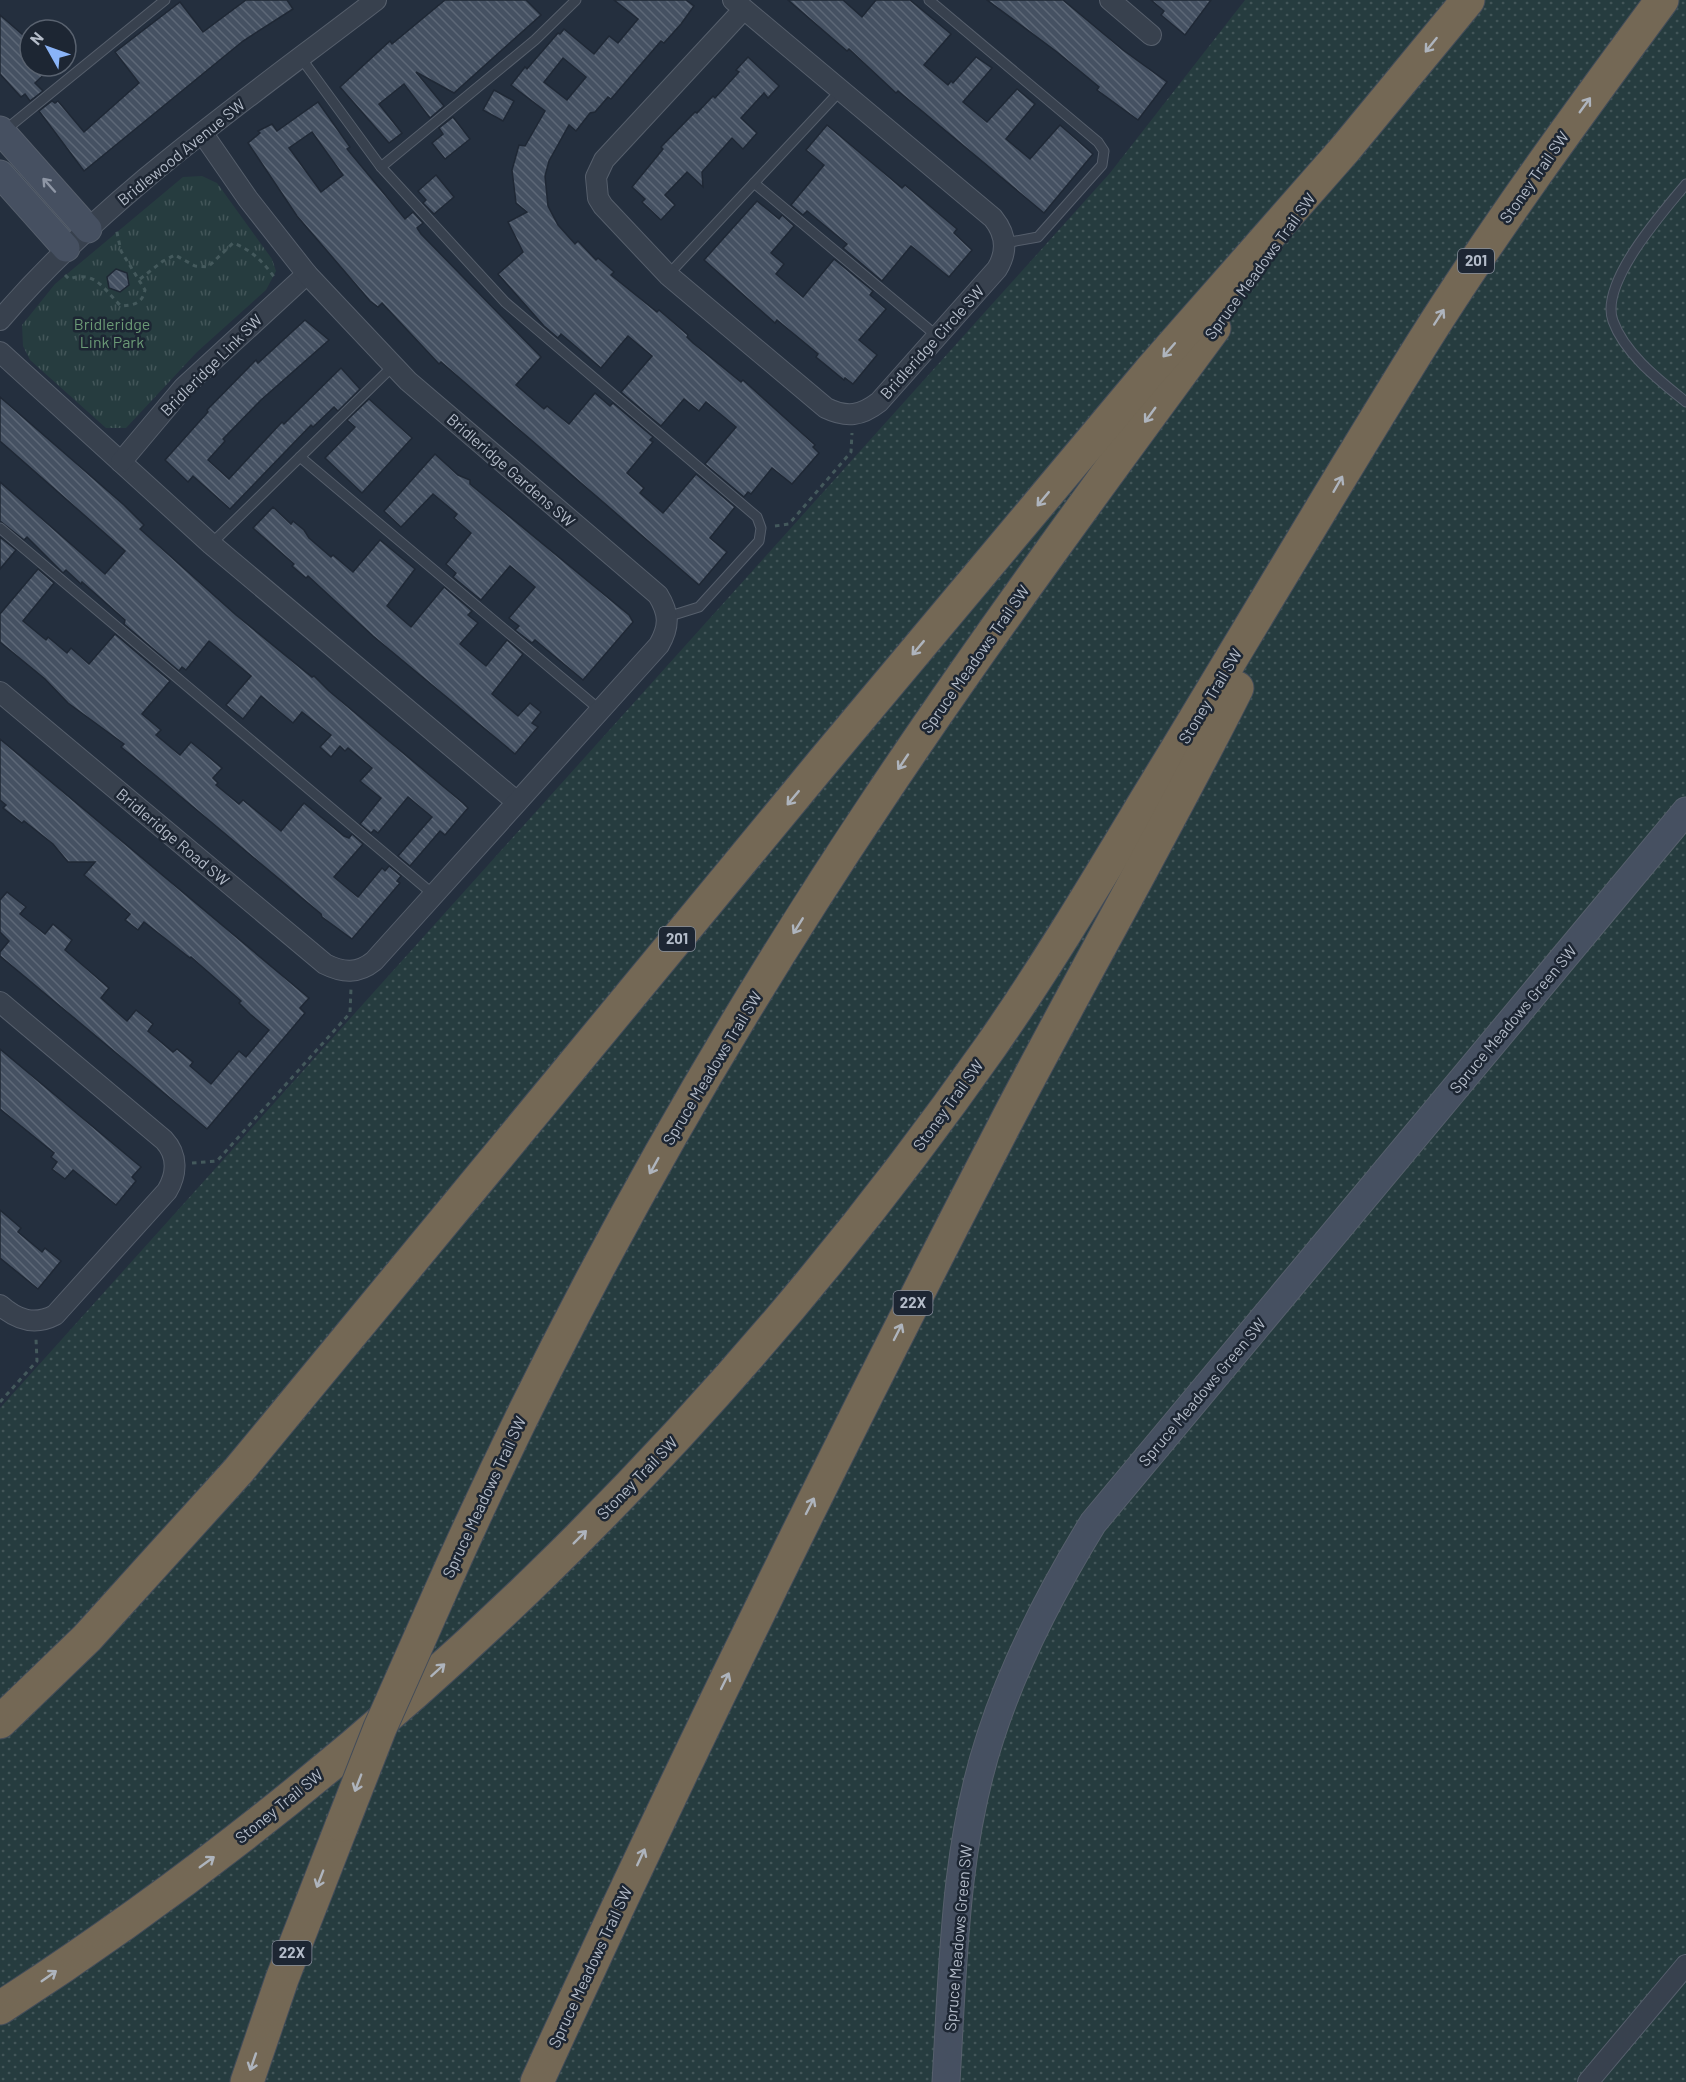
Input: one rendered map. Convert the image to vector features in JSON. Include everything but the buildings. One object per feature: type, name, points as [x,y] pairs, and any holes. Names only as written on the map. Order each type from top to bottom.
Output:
[{"type":"highway","name":"201","points":[[0,1722],[87,1638],[239,1470],[858,720],[1150,371],[1346,148],[1468,0]]},
{"type":"highway","name":"Stoney Trail SW","points":[[0,2008],[126,1922],[225,1850],[316,1777],[410,1696],[545,1572],[618,1499],[771,1331],[849,1236],[992,1045],[1075,916],[1421,347],[1557,142],[1662,0]]},
{"type":"highway","name":"Spruce Meadows Trail SW","points":[[247,2082],[282,1979],[380,1728],[487,1486],[553,1353],[677,1126],[824,884],[879,799],[1009,609],[1346,148]]},
{"type":"highway","name":"Spruce Meadows Trail SW","points":[[537,2082],[619,1903],[802,1523],[1004,1126],[1222,718],[1269,625],[1308,534]]},
{"type":"street","name":"Bridlewood Avenue SW","points":[[0,320],[59,255],[97,221],[203,134],[376,0]]},
{"type":"street","points":[[1112,1],[1151,35]]},
{"type":"street","points":[[853,415],[838,414],[826,408],[668,275],[598,198],[596,177],[604,160],[738,4],[993,218],[1002,231],[1005,243]]},
{"type":"street","points":[[1,131],[97,221]]},
{"type":"street","name":"Bridleridge Gardens SW","points":[[203,134],[248,199],[307,274],[393,366],[470,437],[658,595],[666,609],[667,617]]},
{"type":"street","points":[[0,174],[59,255]]},
{"type":"street","name":"Bridleridge Circle SW","points":[[853,415],[866,411],[879,402],[997,269],[1004,254],[1005,243]]},
{"type":"street","name":"Bridleridge Link SW","points":[[121,462],[176,396],[307,274]]},
{"type":"street","points":[[0,352],[211,544],[517,802]]},
{"type":"street","points":[[351,972],[374,961],[659,645],[667,626],[667,617]]},
{"type":"street","name":"Bridleridge Road SW","points":[[0,692],[325,964],[338,970],[351,972]]},
{"type":"street","name":"Spruce Meadows Green SW","points":[[946,2082],[959,1896],[977,1788],[990,1736],[1011,1681],[1057,1581],[1093,1523],[1686,811]]},
{"type":"street","points":[[0,1002],[164,1140],[172,1151],[175,1164],[174,1178],[167,1191],[60,1310],[49,1318],[36,1321],[16,1317],[0,1305]]},
{"type":"street","points":[[1588,2082],[1686,1965]]},
{"type":"lane","points":[[1,131],[165,0]]},
{"type":"lane","points":[[381,167],[535,40],[576,0]]},
{"type":"lane","points":[[929,0],[1098,142],[1104,151],[1102,165],[1038,237],[1005,243]]},
{"type":"lane","points":[[301,58],[381,167],[505,302],[753,512],[761,528],[759,541],[699,607],[667,617]]},
{"type":"lane","points":[[668,275],[841,90]]},
{"type":"lane","points":[[754,183],[937,336]]},
{"type":"lane","points":[[1686,184],[1624,268],[1613,293],[1612,320],[1626,347],[1686,402]]},
{"type":"lane","points":[[211,544],[393,366]]},
{"type":"lane","points":[[300,457],[600,710]]},
{"type":"lane","points":[[0,528],[434,895]]},
{"type":"path","points":[[59,255],[69,279],[82,274],[94,278],[121,306],[137,304],[143,299],[145,290],[140,279],[120,251],[118,231],[97,221]]},
{"type":"path","points":[[140,279],[162,261],[175,255],[195,266],[208,267],[217,261],[233,243],[245,248],[261,260],[276,279],[281,297]]},
{"type":"path","points":[[761,528],[789,524],[851,452],[853,415]]},
{"type":"path","points":[[175,1164],[217,1161],[350,1013],[351,972]]},
{"type":"path","points":[[0,1401],[37,1361],[36,1321]]},
{"type":"green space","points":[[1245,0],[1686,0],[1686,2082],[0,2082],[0,1408],[1110,173]]},
{"type":"green space","name":"Bridleridge Link Park","points":[[202,176],[217,183],[272,259],[276,271],[266,290],[197,352],[126,428],[106,428],[30,360],[23,346],[22,325],[55,284],[183,177]]}]
